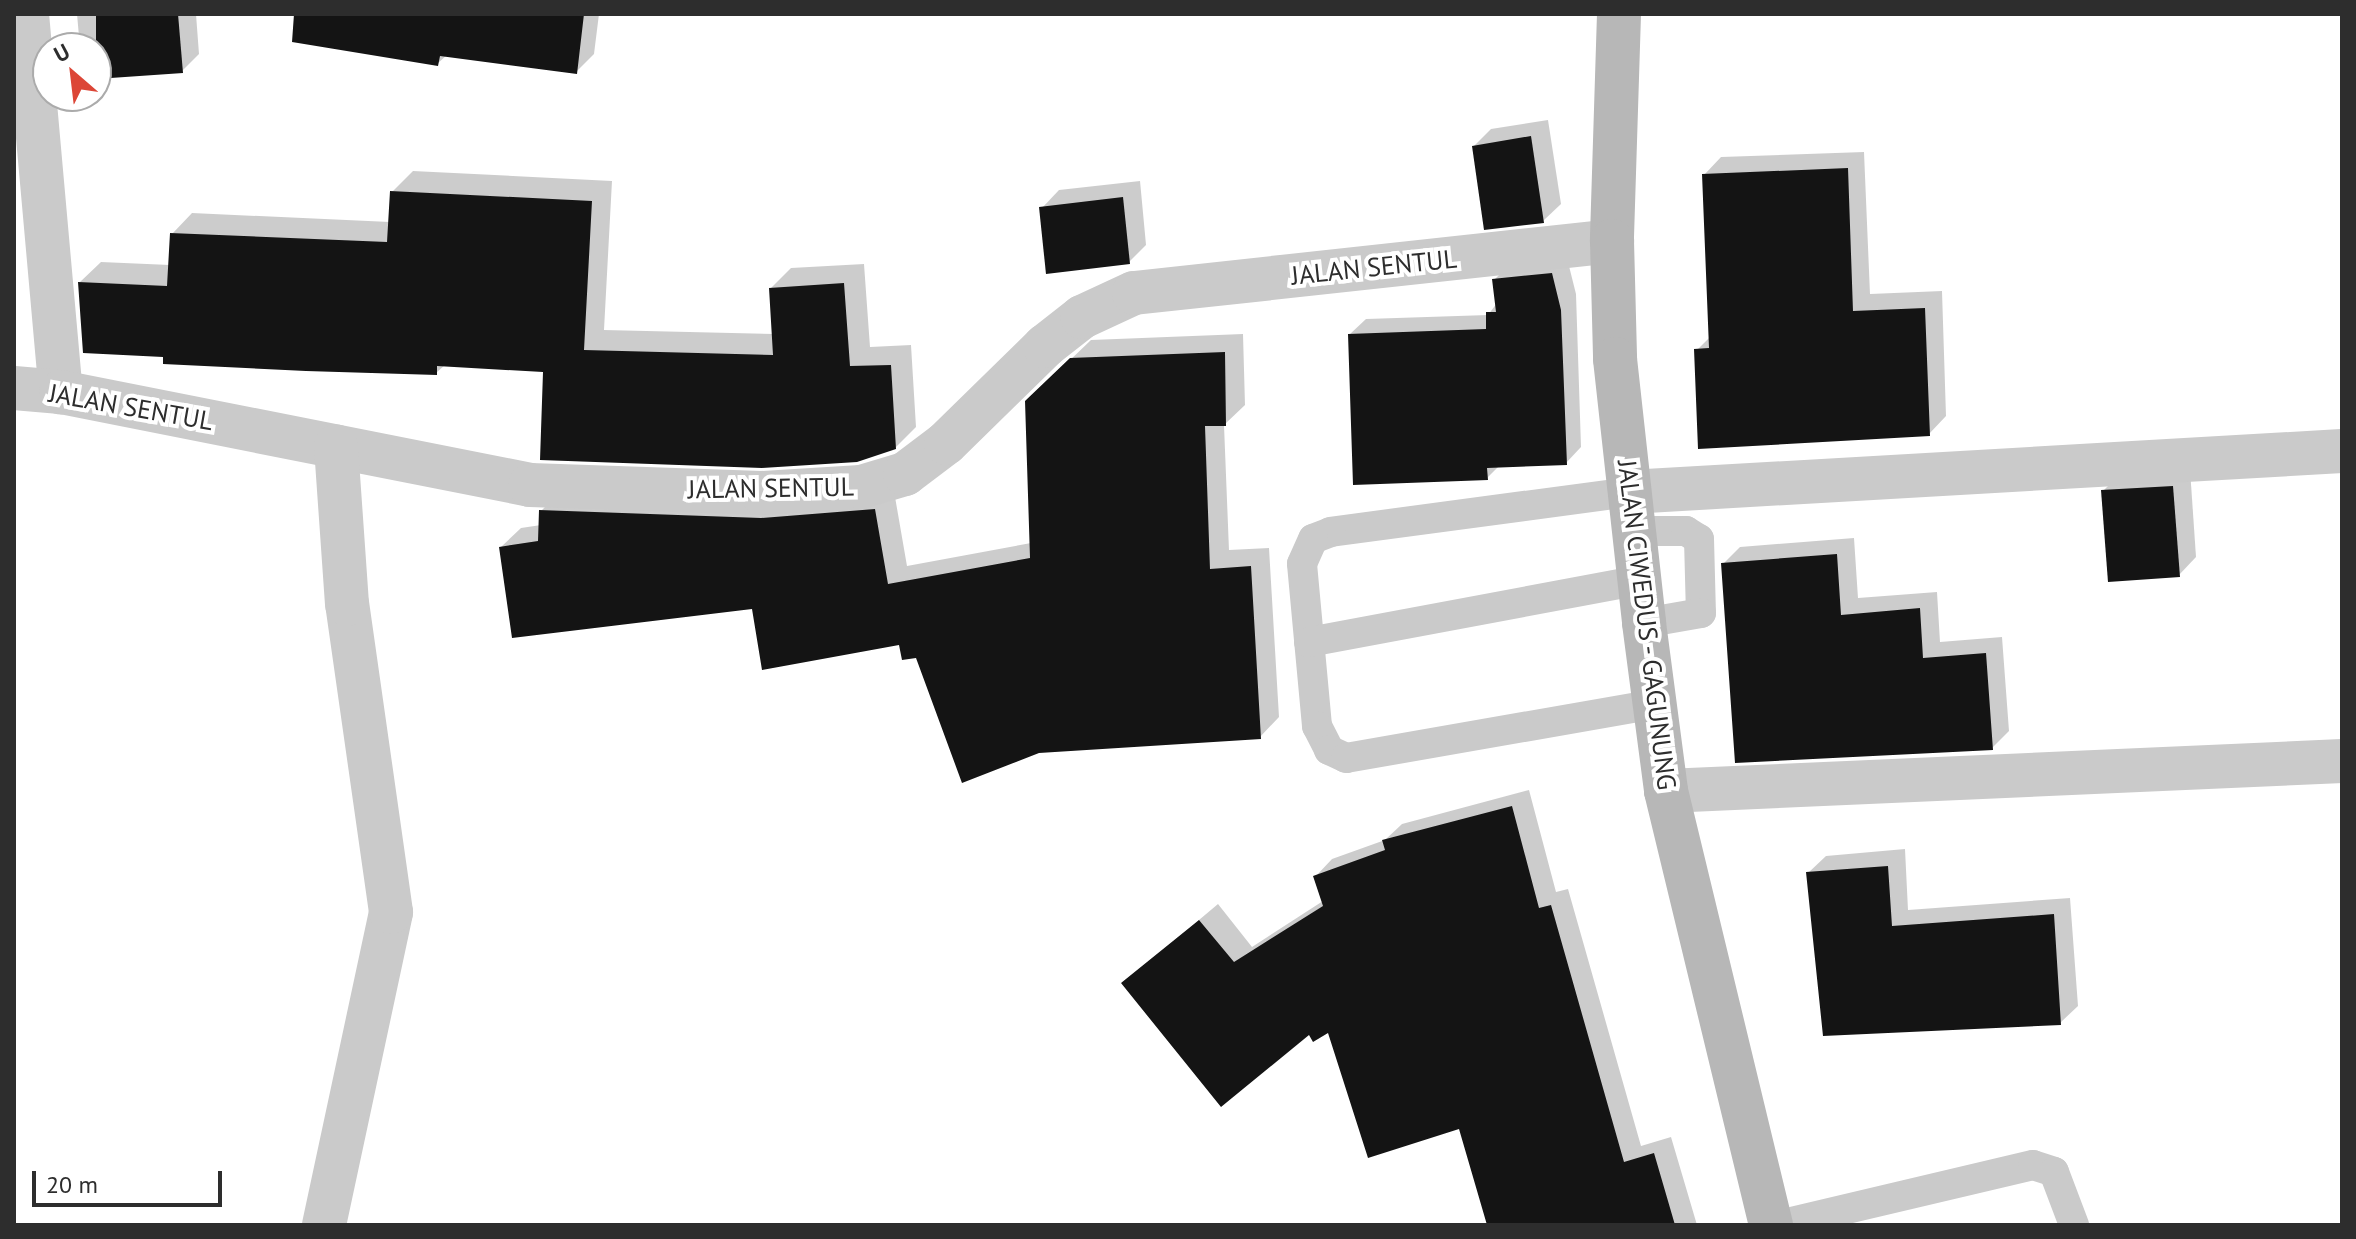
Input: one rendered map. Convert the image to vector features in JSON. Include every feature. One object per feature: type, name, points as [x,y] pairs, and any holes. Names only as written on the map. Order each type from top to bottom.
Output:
[{"type":"street","points":[[27,14],[61,392]]},
{"type":"street","name":"JALAN CIWEDUS - GAGUNUNG","points":[[1619,14],[1612,241],[1615,359],[1644,623],[1666,791],[1771,1225]]},
{"type":"street","name":"JALAN SENTUL","points":[[14,388],[61,392],[530,485],[762,493],[861,487],[905,474],[946,443],[1045,346],[1082,317],[1134,293],[1612,241]]},
{"type":"street","points":[[324,1225],[391,912],[347,604],[336,446]]},
{"type":"street","points":[[1631,512],[2342,451]]},
{"type":"street","points":[[1666,791],[2342,761]]},
{"type":"lane","points":[[1644,623],[1701,613],[1699,539],[1686,531],[1631,512],[1331,532],[1313,539],[1302,564],[1317,726],[1329,750],[1346,758],[1655,704]]},
{"type":"lane","points":[[1309,642],[1639,580]]},
{"type":"lane","points":[[1779,1225],[2033,1165],[2054,1172],[2074,1225]]},
{"type":"building","points":[[96,14],[178,14],[183,73],[112,78],[112,32],[96,32]]},
{"type":"building","points":[[294,14],[584,14],[577,74],[440,56],[438,66],[292,42]]},
{"type":"building","points":[[1531,136],[1544,223],[1484,230],[1472,146]]},
{"type":"building","points":[[1848,168],[1853,311],[1925,308],[1930,436],[1698,449],[1694,349],[1709,348],[1702,174]]},
{"type":"building","points":[[390,191],[592,201],[584,350],[773,355],[769,288],[844,283],[850,366],[891,365],[896,449],[857,462],[762,468],[540,460],[543,372],[437,366],[437,375],[306,371],[163,364],[163,357],[83,353],[78,282],[167,286],[170,233],[387,242]]},
{"type":"building","points":[[1123,197],[1130,264],[1046,274],[1039,207]]},
{"type":"building","points":[[1552,273],[1561,310],[1567,465],[1487,468],[1488,480],[1353,485],[1348,334],[1486,329],[1486,312],[1496,312],[1492,279]]},
{"type":"building","points":[[1225,352],[1226,426],[1205,426],[1210,569],[1251,566],[1261,739],[1039,753],[962,783],[916,658],[902,660],[899,645],[762,670],[752,609],[512,638],[499,547],[538,541],[539,510],[761,518],[875,509],[888,584],[1030,558],[1025,401],[1070,358]]},
{"type":"building","points":[[2173,486],[2180,577],[2108,582],[2101,490]]},
{"type":"building","points":[[1837,554],[1841,615],[1920,608],[1923,658],[1986,653],[1993,750],[1735,763],[1721,563]]},
{"type":"building","points":[[1512,806],[1539,908],[1551,905],[1624,1162],[1654,1153],[1675,1225],[1487,1225],[1459,1129],[1368,1158],[1328,1033],[1313,1042],[1309,1035],[1221,1107],[1121,983],[1199,920],[1234,962],[1323,906],[1313,876],[1385,850],[1382,840]]},
{"type":"building","points":[[1888,866],[1892,926],[2054,914],[2061,1025],[1823,1036],[1806,872]]}]
